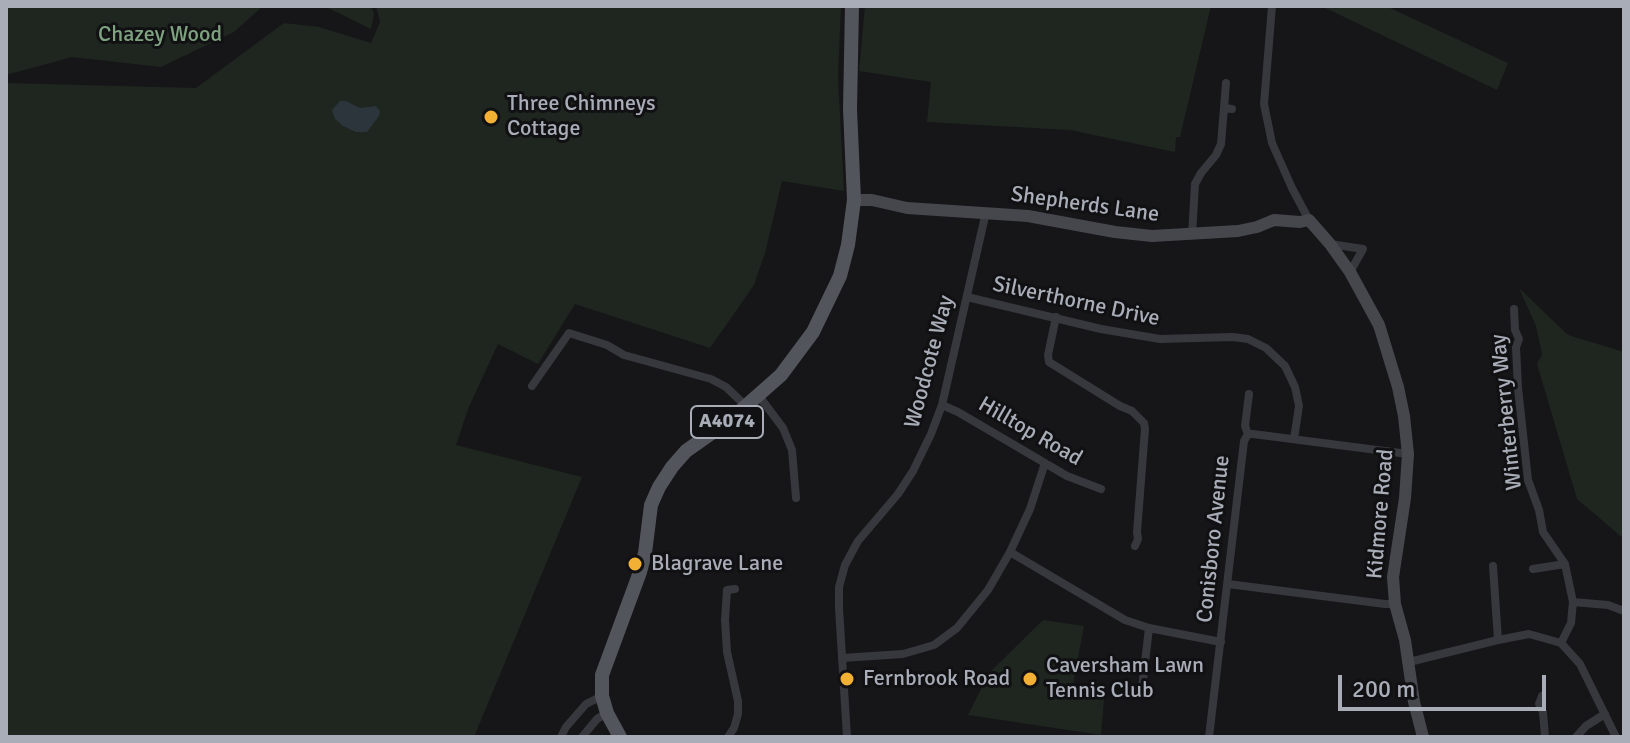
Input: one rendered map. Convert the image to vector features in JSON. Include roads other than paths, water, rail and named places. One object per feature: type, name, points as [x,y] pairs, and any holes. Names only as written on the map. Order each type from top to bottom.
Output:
[{"type":"main road","name":"A4074","points":[[620,737],[602,696],[602,675],[640,572],[651,505],[659,487],[686,451],[730,420],[781,375],[813,332],[840,276],[854,200],[851,151],[852,6]]},
{"type":"street","points":[[1272,6],[1264,104],[1272,143],[1309,220]]},
{"type":"street","points":[[1192,235],[1195,184],[1221,144],[1228,109],[1226,83]]},
{"type":"street","name":"Shepherds Lane","points":[[854,200],[872,200],[907,208],[1028,216],[1152,236],[1238,231],[1274,220],[1309,220]]},
{"type":"street","name":"Woodcote Way","points":[[847,737],[839,587],[845,565],[858,541],[898,494],[931,434],[942,405],[986,212]]},
{"type":"street","name":"Kidmore Road","points":[[1309,220],[1350,272],[1379,325],[1398,387],[1408,454],[1393,577],[1395,604],[1423,737]]},
{"type":"street","points":[[1330,244],[1363,249],[1350,272]]},
{"type":"street","name":"Silverthorne Drive","points":[[967,297],[1101,329],[1160,339],[1248,339],[1266,348],[1285,366],[1295,387],[1299,406],[1294,439]]},
{"type":"street","name":"Winterberry Way","points":[[1514,309],[1515,330],[1519,339],[1516,347],[1518,388],[1528,480],[1543,532],[1565,564],[1573,602],[1571,623],[1561,643]]},
{"type":"street","points":[[1056,317],[1049,362],[1132,411],[1144,423],[1138,539],[1135,546]]},
{"type":"street","points":[[532,386],[569,333],[607,345],[624,355],[711,379],[726,387],[746,406]]},
{"type":"street","name":"Conisboro Avenue","points":[[1209,737],[1244,441],[1248,434],[1245,426],[1249,394]]},
{"type":"street","points":[[759,396],[783,428],[792,450],[800,485],[796,498]]},
{"type":"street","name":"Hilltop Road","points":[[942,405],[1067,476],[1101,489]]},
{"type":"street","points":[[1248,434],[1408,454]]},
{"type":"street","points":[[842,658],[903,654],[934,645],[957,628],[988,590],[1010,552],[1030,509],[1045,463]]},
{"type":"street","points":[[1010,552],[1129,621],[1221,642]]},
{"type":"street","points":[[1533,569],[1565,564]]},
{"type":"street","points":[[1493,566],[1498,640]]},
{"type":"street","points":[[1228,584],[1395,604]]},
{"type":"street","points":[[727,589],[727,652],[738,701],[738,714],[728,737]]},
{"type":"street","points":[[1573,602],[1608,605],[1624,611]]},
{"type":"street","points":[[1142,688],[1149,628]]},
{"type":"street","points":[[1409,662],[1529,634],[1561,643],[1580,664],[1616,737]]},
{"type":"street","points":[[561,737],[586,704],[602,696]]},
{"type":"street","points":[[1542,696],[1539,704],[1543,712],[1545,737]]},
{"type":"street","points":[[582,737],[597,719],[607,713]]},
{"type":"street","points":[[1576,737],[1586,726],[1605,714]]},
{"type":"place","name":"Three Chimneys Cottage","points":[[491,117]]},
{"type":"place","name":"Blagrave Lane","points":[[635,564]]},
{"type":"place","name":"Fernbrook Road","points":[[847,679]]},
{"type":"place","name":"Caversham Lawn Tennis Club","points":[[1030,679]]},
{"type":"park label","name":"Chazey Wood","points":[[160,35]]}]
